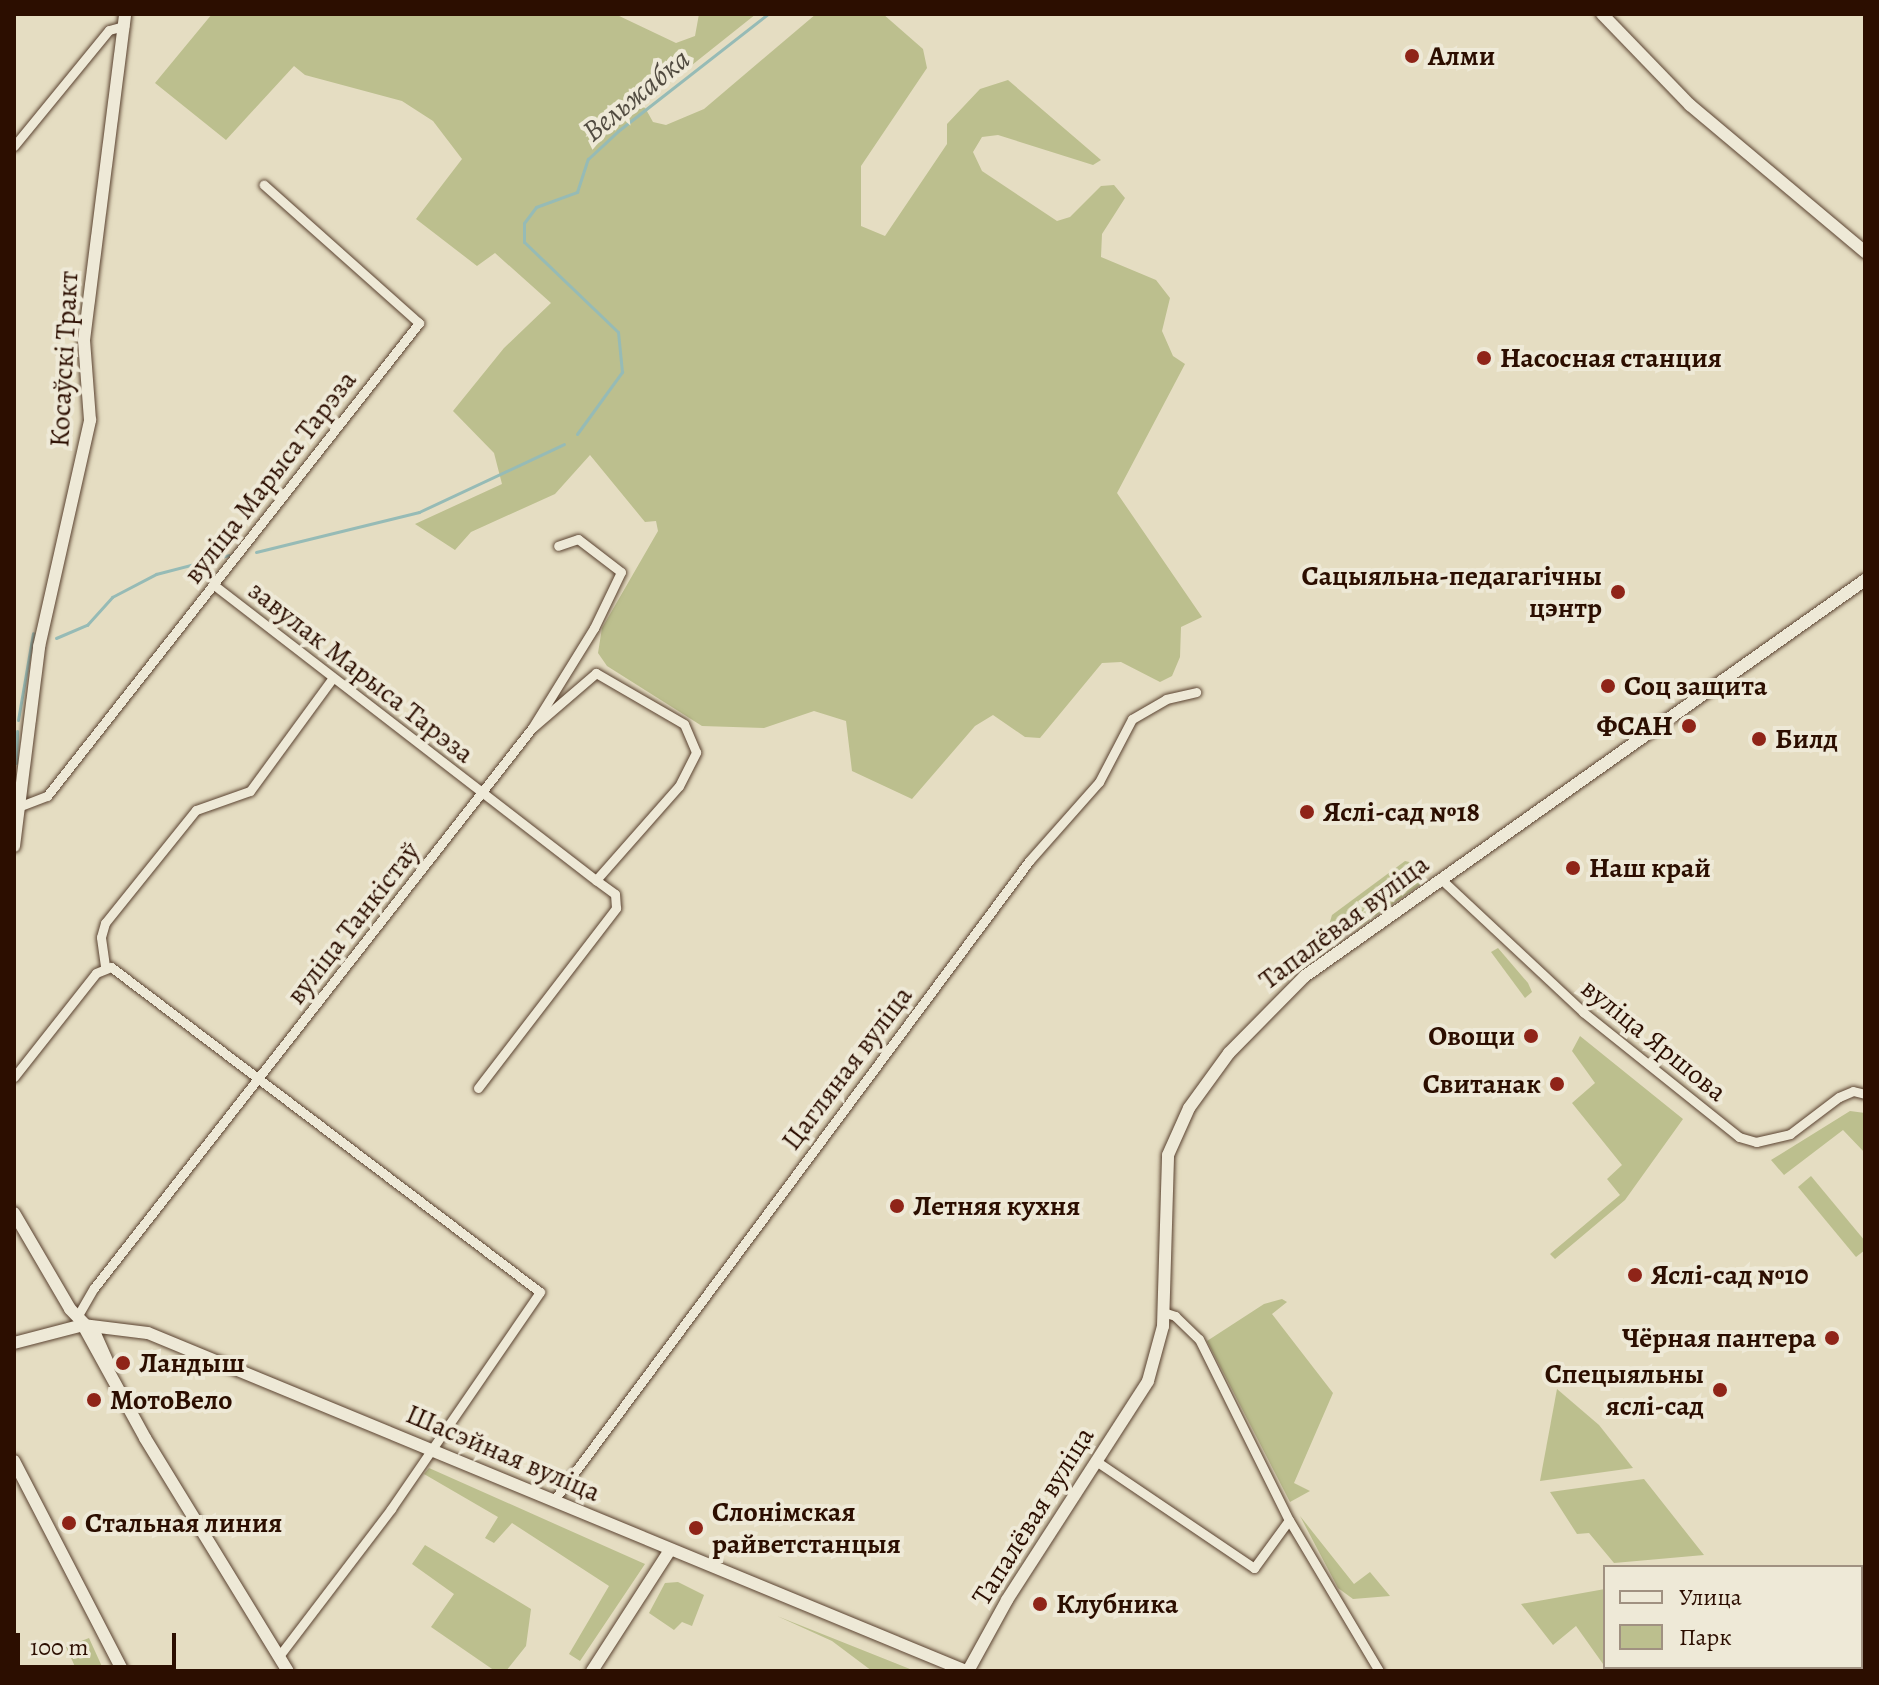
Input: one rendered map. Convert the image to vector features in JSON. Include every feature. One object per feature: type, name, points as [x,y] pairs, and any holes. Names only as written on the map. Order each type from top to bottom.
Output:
[{"type":"main road","points":[[1602,14],[1690,105],[1865,252]]},
{"type":"main road","name":"Косаўскі Тракт","points":[[14,846],[18,782],[39,647],[88,431],[84,340],[124,20]]},
{"type":"main road","name":"Тапалёвая вуліца","points":[[967,1671],[1148,1381],[1161,1343],[1168,1155],[1189,1108],[1229,1053],[1282,997],[1441,879],[1865,580]]},
{"type":"main road","points":[[14,1213],[80,1321],[119,1394],[288,1671]]},
{"type":"main road","name":"Шасэйная вуліца","points":[[14,1343],[80,1321],[177,1343],[967,1671]]},
{"type":"main road","points":[[14,1461],[123,1671]]},
{"type":"main road","points":[[592,1671],[670,1550]]},
{"type":"street","points":[[14,146],[109,30],[124,20]]},
{"type":"street","name":"вуліца Марыса Тарэза","points":[[18,807],[47,796],[419,323],[264,185]]},
{"type":"street","name":"вуліца Танкістаў","points":[[80,1321],[94,1288],[532,728],[594,628],[621,572],[578,539],[558,546]]},
{"type":"street","name":"завулак Марыса Тарэза","points":[[214,585],[480,795]]},
{"type":"street","name":"вуліца Танкістаў","points":[[532,728],[596,673],[684,724],[694,737],[696,752],[679,786],[596,880]]},
{"type":"street","points":[[14,1077],[105,966],[101,937],[105,923],[196,810],[250,791],[332,679]]},
{"type":"street","name":"Цагляная вуліца","points":[[554,1500],[1029,861],[1099,782],[1132,719],[1166,699],[1196,692]]},
{"type":"street","points":[[478,1088],[616,908],[615,894],[480,795]]},
{"type":"street","name":"вуліца Яршова","points":[[1441,879],[1583,1012],[1739,1137],[1756,1142],[1790,1134],[1839,1097],[1853,1091],[1865,1094]]},
{"type":"street","points":[[105,966],[120,971],[540,1292],[320,1608],[279,1656]]},
{"type":"street","points":[[1163,1312],[1175,1316],[1199,1339],[1289,1520],[1379,1671]]},
{"type":"street","points":[[1096,1461],[1254,1568],[1289,1520]]},
{"type":"green space","points":[[212,14],[615,14],[676,43],[695,36],[699,14],[756,14],[643,104],[653,122],[666,125],[704,109],[816,14],[883,14],[923,49],[927,68],[861,166],[861,226],[885,236],[947,144],[947,124],[980,89],[1008,80],[1101,160],[1093,165],[998,135],[982,137],[973,152],[982,171],[1057,221],[1070,217],[1101,186],[1114,185],[1125,198],[1102,234],[1101,257],[1156,280],[1170,298],[1162,331],[1173,356],[1185,364],[1117,493],[1202,617],[1181,627],[1180,657],[1172,676],[1160,682],[1121,662],[1102,663],[1040,738],[1025,737],[993,715],[975,726],[912,799],[852,771],[846,721],[814,711],[764,728],[702,726],[607,666],[598,653],[602,628],[658,531],[656,521],[645,522],[590,455],[555,494],[471,532],[455,550],[415,524],[502,484],[494,453],[453,411],[504,348],[551,303],[495,253],[477,266],[416,219],[462,159],[433,121],[402,101],[305,75],[294,66],[226,140],[155,83]]},
{"type":"green space","points":[[1405,861],[1426,866],[1420,885],[1355,930],[1336,934],[1329,925],[1332,915]]},
{"type":"green space","points":[[1498,948],[1528,983],[1532,992],[1525,998],[1491,952]]},
{"type":"green space","points":[[1580,1036],[1683,1119],[1625,1200],[1555,1259],[1550,1254],[1620,1195],[1607,1179],[1622,1165],[1572,1103],[1595,1083],[1572,1051]]},
{"type":"green space","points":[[1850,1111],[1865,1113],[1865,1153],[1843,1130],[1784,1175],[1771,1160]]},
{"type":"green space","points":[[1811,1176],[1865,1241],[1865,1250],[1856,1257],[1798,1187]]},
{"type":"green space","points":[[1282,1299],[1287,1302],[1272,1314],[1333,1393],[1294,1483],[1310,1491],[1290,1502],[1207,1341],[1264,1304]]},
{"type":"green space","points":[[1557,1389],[1599,1425],[1633,1468],[1540,1481]]},
{"type":"green space","points":[[429,1468],[645,1564],[580,1661],[569,1654],[609,1586],[512,1523],[494,1543],[485,1538],[498,1517],[424,1474]]},
{"type":"green space","points":[[1644,1479],[1704,1555],[1614,1563],[1589,1533],[1577,1534],[1550,1492]]},
{"type":"green space","points":[[1300,1516],[1354,1584],[1370,1572],[1390,1596],[1353,1599],[1338,1588]]},
{"type":"green space","points":[[425,1545],[531,1609],[526,1646],[506,1671],[495,1671],[431,1627],[454,1594],[412,1564]]},
{"type":"green space","points":[[678,1582],[704,1595],[692,1626],[682,1622],[674,1630],[649,1613],[665,1583]]},
{"type":"green space","points":[[1603,1589],[1603,1664],[1576,1626],[1553,1645],[1521,1604]]},
{"type":"green space","points":[[777,1616],[915,1671],[872,1671],[832,1641]]},
{"type":"green space","points":[[89,1638],[104,1671],[77,1671],[66,1647]]},
{"type":"green space","points":[[1606,1669],[1668,1669],[1668,1671]]},
{"type":"waterway","name":"Вельжабка","points":[[577,434],[622,372],[618,332],[524,242],[524,223],[536,207],[577,192],[588,159],[618,131],[768,14]]},
{"type":"waterway","name":"Вельжабка","points":[[256,552],[419,512],[564,444]]},
{"type":"waterway","name":"Вельжабка","points":[[56,638],[87,625],[112,597],[156,574],[229,555]]},
{"type":"waterway","name":"Вельжабка","points":[[18,720],[33,633]]},
{"type":"waterway","name":"Вельжабка","points":[[16,763],[17,731]]},
{"type":"place","name":"Алми","points":[[1412,56]]},
{"type":"place","name":"Насосная станция","points":[[1484,358]]},
{"type":"place","name":"Сацыяльна-педагагічны цэнтр","points":[[1618,592]]},
{"type":"place","name":"Соц защита","points":[[1608,686]]},
{"type":"place","name":"ФСАН","points":[[1689,726]]},
{"type":"place","name":"Билд","points":[[1759,739]]},
{"type":"place","name":"Яслі-сад №18","points":[[1307,812]]},
{"type":"place","name":"Наш край","points":[[1573,868]]},
{"type":"place","name":"Овощи","points":[[1531,1036]]},
{"type":"place","name":"Свитанак","points":[[1557,1084]]},
{"type":"place","name":"Летняя кухня","points":[[897,1206]]},
{"type":"place","name":"Яслі-сад №10","points":[[1635,1275]]},
{"type":"place","name":"Чёрная пантера","points":[[1832,1338]]},
{"type":"place","name":"Ландыш","points":[[123,1363]]},
{"type":"place","name":"Спецыяльны яслі-сад","points":[[1720,1390]]},
{"type":"place","name":"МотоВело","points":[[94,1400]]},
{"type":"place","name":"Стальная линия","points":[[69,1523]]},
{"type":"place","name":"Слонімская райветстанцыя","points":[[696,1528]]},
{"type":"place","name":"Клубника","points":[[1040,1604]]}]
